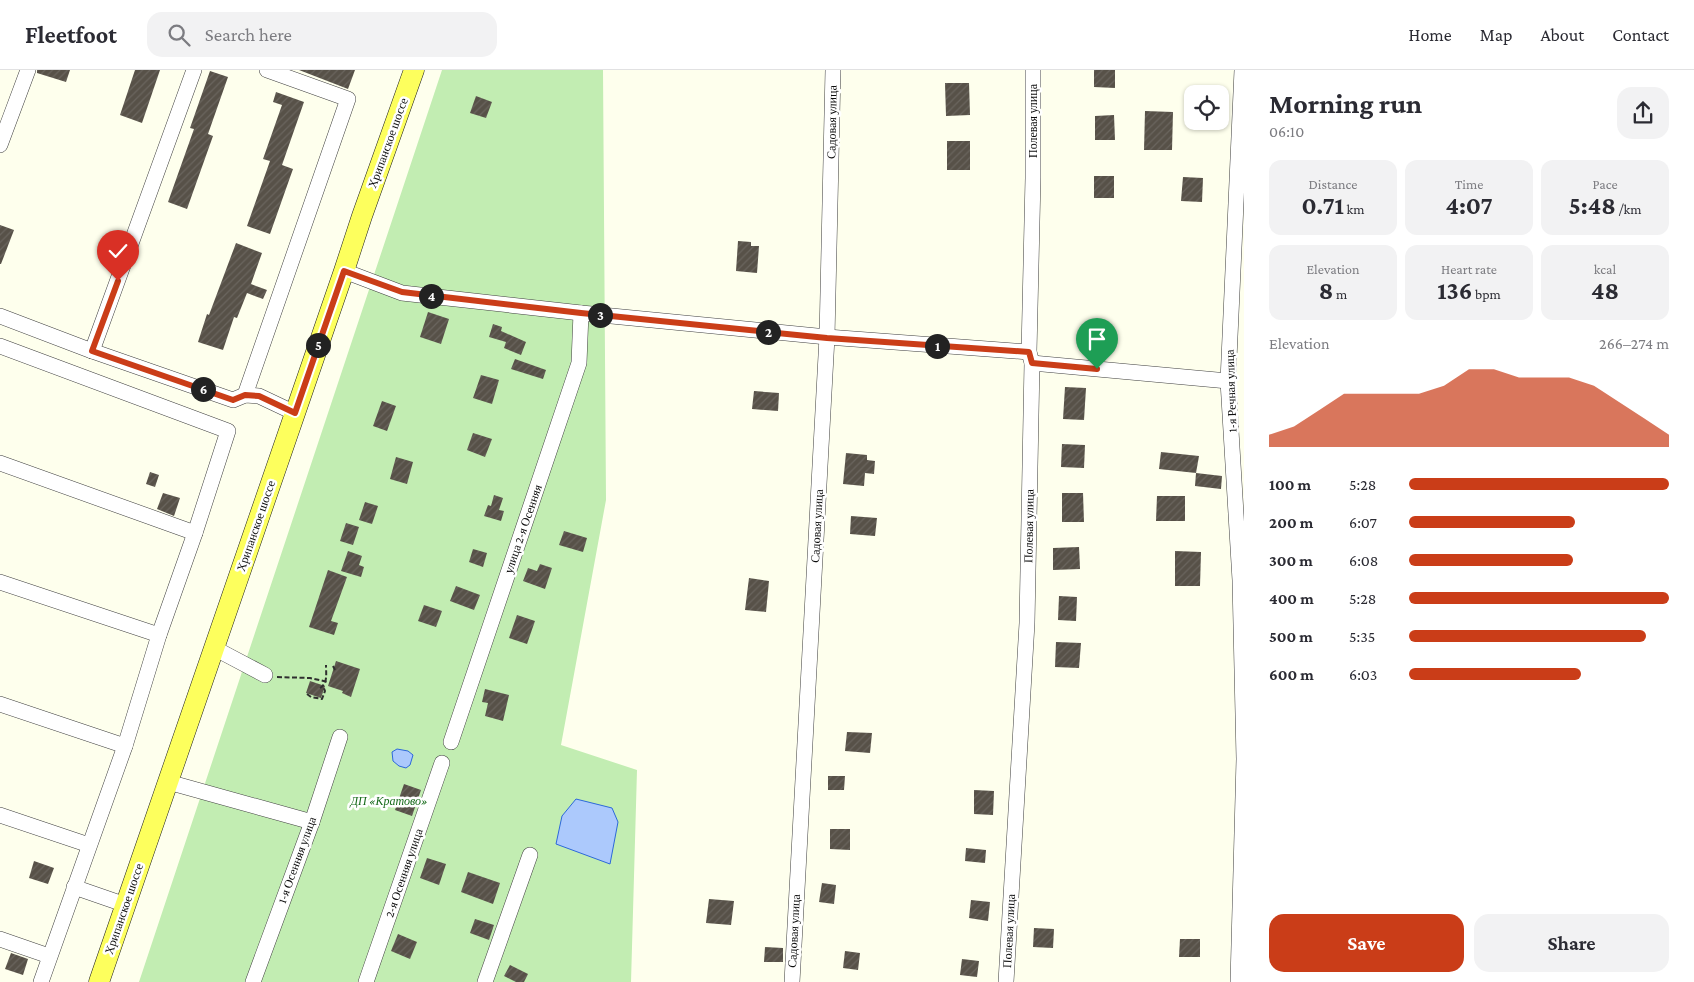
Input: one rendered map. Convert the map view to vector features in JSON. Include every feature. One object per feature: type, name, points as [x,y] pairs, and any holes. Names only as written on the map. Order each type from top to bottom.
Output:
[{"type":"main road","name":"Хрипанское шоссе","points":[[99,982],[414,70]]},
{"type":"street","points":[[0,145],[28,70]]},
{"type":"street","points":[[92,351],[194,70]]},
{"type":"street","points":[[245,395],[348,99],[267,70]]},
{"type":"street","name":"Садовая улица","points":[[792,982],[827,338],[833,70]]},
{"type":"street","name":"Полевая улица","points":[[1006,982],[1026,623],[1033,70]]},
{"type":"street","name":"1-я Речная улица","points":[[1238,982],[1244,759],[1242,584],[1228,381],[1242,70]]},
{"type":"street","points":[[344,271],[402,292],[581,313],[1030,358],[1228,381]]},
{"type":"street","name":"улица 2-я Осенняя","points":[[451,742],[579,363],[581,313]]},
{"type":"street","points":[[0,316],[92,351],[233,400],[245,395],[259,396],[295,413]]},
{"type":"street","points":[[0,346],[228,430],[196,533],[158,636],[124,746],[41,982]]},
{"type":"street","points":[[0,463],[196,533]]},
{"type":"street","points":[[0,582],[158,636]]},
{"type":"street","points":[[214,648],[265,675]]},
{"type":"street","points":[[0,704],[124,746]]},
{"type":"street","name":"1-я Осенняя улица","points":[[253,982],[312,822],[340,737]]},
{"type":"street","name":"2-я Осенняя улица","points":[[366,982],[442,763]]},
{"type":"street","points":[[168,782],[312,822]]},
{"type":"street","points":[[0,815],[89,846]]},
{"type":"street","points":[[485,982],[530,855]]},
{"type":"street","points":[[74,887],[126,905]]},
{"type":"street","points":[[0,939],[49,956]]},
{"type":"path","points":[[320,688],[327,682],[326,666]]},
{"type":"path","points":[[333,666],[335,670]]},
{"type":"path","points":[[265,675],[282,678],[310,678],[327,682]]},
{"type":"path","points":[[307,694],[311,697],[322,699],[325,691],[323,686]]},
{"type":"green space","name":"ДП «Кратово»","points":[[442,70],[603,70],[606,500],[561,745],[637,770],[631,982],[139,982]]},
{"type":"water","points":[[397,749],[408,751],[413,755],[410,765],[406,768],[399,766],[393,761],[392,752]]},
{"type":"water","points":[[576,799],[612,808],[618,822],[610,864],[556,844],[562,816]]},
{"type":"building","points":[[37,70],[70,70],[66,82],[37,73]]},
{"type":"building","points":[[135,70],[160,70],[142,123],[120,115]]},
{"type":"building","points":[[299,70],[355,70],[348,89]]},
{"type":"building","points":[[1094,70],[1115,70],[1115,88],[1094,87]]},
{"type":"building","points":[[210,71],[228,77],[208,134],[213,136],[187,209],[168,202],[194,129],[190,128]]},
{"type":"building","points":[[945,83],[969,83],[970,115],[946,116]]},
{"type":"building","points":[[276,92],[304,102],[282,165],[293,169],[270,234],[247,226],[270,161],[263,159],[282,105],[273,102]]},
{"type":"building","points":[[476,96],[492,102],[486,118],[470,113]]},
{"type":"building","points":[[1145,111],[1173,112],[1172,150],[1144,150]]},
{"type":"building","points":[[1114,115],[1115,140],[1095,140],[1095,116]]},
{"type":"building","points":[[947,141],[970,141],[970,170],[947,170]]},
{"type":"building","points":[[1094,176],[1114,176],[1114,198],[1094,198]]},
{"type":"building","points":[[1183,177],[1203,178],[1202,202],[1181,201]]},
{"type":"building","points":[[0,225],[14,230],[1,264],[0,264]]},
{"type":"building","points":[[738,241],[751,242],[751,246],[759,246],[757,273],[736,271]]},
{"type":"building","points":[[236,243],[262,253],[251,284],[267,290],[263,299],[247,293],[237,318],[234,317],[223,350],[198,342],[207,314],[209,315]]},
{"type":"building","points":[[428,312],[449,319],[441,344],[420,337]]},
{"type":"building","points":[[493,324],[502,327],[501,331],[526,342],[521,355],[504,348],[506,342],[489,337]]},
{"type":"building","points":[[515,359],[546,370],[543,379],[511,369]]},
{"type":"building","points":[[481,375],[499,380],[492,404],[473,398]]},
{"type":"building","points":[[1065,387],[1086,388],[1084,420],[1063,419]]},
{"type":"building","points":[[754,391],[779,393],[778,411],[752,409]]},
{"type":"building","points":[[382,401],[396,406],[387,431],[373,426]]},
{"type":"building","points":[[473,433],[492,439],[485,457],[467,450]]},
{"type":"building","points":[[1062,444],[1085,445],[1084,468],[1061,467]]},
{"type":"building","points":[[1161,452],[1199,456],[1196,473],[1159,469]]},
{"type":"building","points":[[846,453],[867,455],[867,460],[875,461],[874,474],[865,473],[864,486],[843,484]]},
{"type":"building","points":[[396,457],[413,462],[407,484],[390,479]]},
{"type":"building","points":[[150,472],[159,475],[155,487],[146,484]]},
{"type":"building","points":[[1196,473],[1222,476],[1221,489],[1195,486]]},
{"type":"building","points":[[163,493],[180,498],[174,516],[157,509]]},
{"type":"building","points":[[1062,493],[1083,493],[1084,522],[1062,522]]},
{"type":"building","points":[[494,495],[503,498],[499,510],[504,511],[501,521],[484,516],[488,505],[491,506]]},
{"type":"building","points":[[1157,496],[1185,496],[1185,521],[1156,521]]},
{"type":"building","points":[[365,502],[378,506],[372,524],[359,520]]},
{"type":"building","points":[[851,516],[877,518],[875,536],[850,534]]},
{"type":"building","points":[[346,523],[359,527],[353,545],[340,541]]},
{"type":"building","points":[[564,531],[587,538],[583,552],[559,545]]},
{"type":"building","points":[[1079,547],[1080,569],[1053,570],[1053,548]]},
{"type":"building","points":[[473,549],[487,553],[483,567],[469,562]]},
{"type":"building","points":[[348,551],[362,556],[359,565],[364,567],[361,577],[341,571]]},
{"type":"building","points":[[1175,551],[1201,552],[1200,586],[1175,586]]},
{"type":"building","points":[[540,564],[552,568],[545,589],[523,581],[528,568],[537,571]]},
{"type":"building","points":[[328,570],[347,577],[331,621],[338,623],[334,635],[309,627]]},
{"type":"building","points":[[749,578],[769,581],[766,612],[745,610]]},
{"type":"building","points":[[456,586],[480,595],[474,610],[450,601]]},
{"type":"building","points":[[1059,596],[1077,597],[1076,621],[1058,620]]},
{"type":"building","points":[[424,605],[442,611],[436,627],[418,621]]},
{"type":"building","points":[[517,615],[535,621],[527,644],[509,638]]},
{"type":"building","points":[[1056,642],[1081,643],[1079,668],[1055,667]]},
{"type":"building","points":[[336,661],[360,669],[351,697],[342,693],[343,691],[328,686]]},
{"type":"building","points":[[310,681],[325,686],[321,698],[306,693]]},
{"type":"building","points":[[485,689],[509,695],[503,721],[485,716],[488,703],[482,702]]},
{"type":"building","points":[[847,732],[872,733],[870,753],[845,751]]},
{"type":"building","points":[[828,776],[845,776],[844,790],[828,790]]},
{"type":"building","points":[[404,784],[421,790],[412,816],[395,810]]},
{"type":"building","points":[[974,790],[994,791],[993,815],[974,814]]},
{"type":"building","points":[[830,829],[850,829],[850,850],[830,849]]},
{"type":"building","points":[[966,848],[986,850],[985,863],[965,861]]},
{"type":"building","points":[[427,858],[446,864],[439,885],[420,878]]},
{"type":"building","points":[[34,861],[54,868],[48,884],[29,878]]},
{"type":"building","points":[[468,872],[500,883],[493,904],[461,892]]},
{"type":"building","points":[[822,883],[836,885],[834,904],[819,902]]},
{"type":"building","points":[[709,899],[734,901],[731,925],[706,923]]},
{"type":"building","points":[[971,900],[990,902],[988,921],[969,918]]},
{"type":"building","points":[[475,919],[494,925],[489,940],[470,933]]},
{"type":"building","points":[[1034,928],[1054,929],[1053,948],[1033,947]]},
{"type":"building","points":[[398,934],[417,942],[410,959],[391,951]]},
{"type":"building","points":[[1180,939],[1200,939],[1200,957],[1179,957]]},
{"type":"building","points":[[765,947],[783,948],[783,962],[764,962]]},
{"type":"building","points":[[845,951],[860,953],[858,970],[843,968]]},
{"type":"building","points":[[11,953],[28,959],[23,975],[5,969]]},
{"type":"building","points":[[962,959],[979,961],[977,977],[960,975]]},
{"type":"building","points":[[510,965],[528,974],[524,982],[516,982],[504,976]]},
{"type":"route","points":[[118,281],[92,351],[233,400],[245,395],[259,396],[295,413],[344,271],[402,292],[581,313],[827,338],[1029,352],[1032,363],[1097,369]]}]
